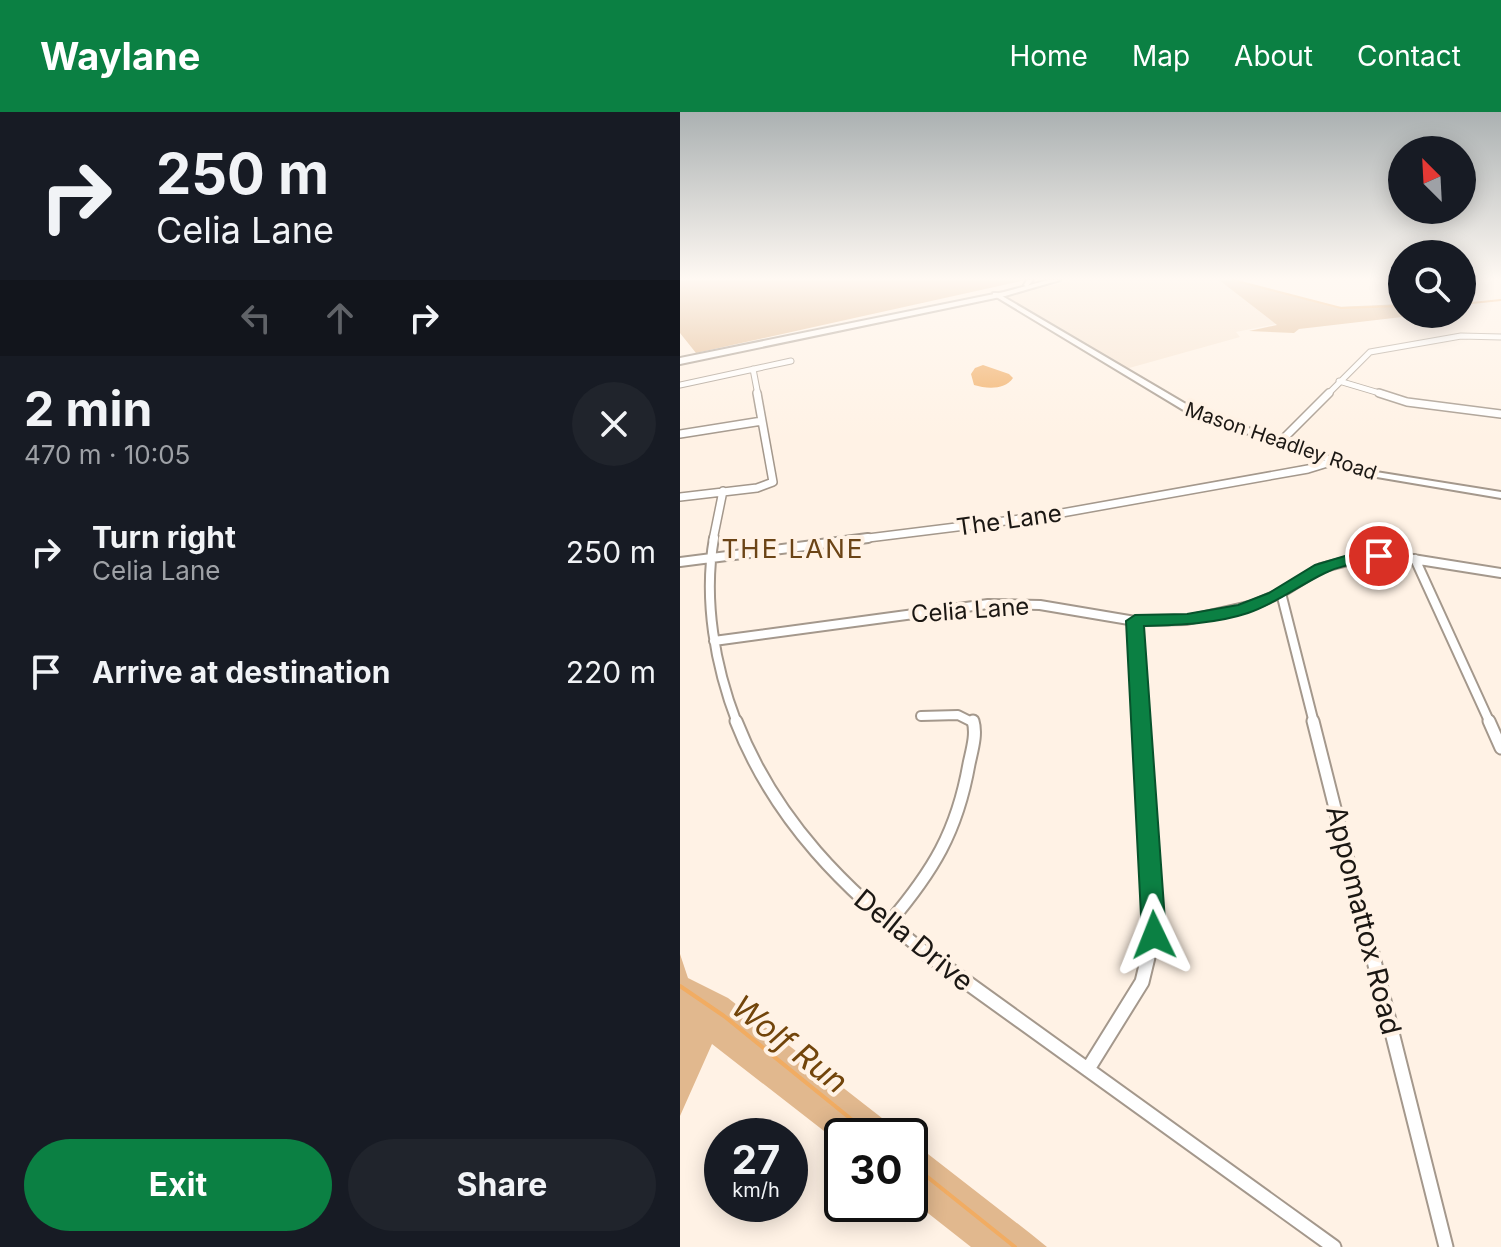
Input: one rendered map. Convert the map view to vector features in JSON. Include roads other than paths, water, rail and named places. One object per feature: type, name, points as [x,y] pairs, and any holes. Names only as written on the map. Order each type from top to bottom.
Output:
[{"type":"main road","points":[[680,361],[812,333]]},
{"type":"main road","name":"Mason Headley Road","points":[[1059,333],[1175,404],[1334,461],[1397,479],[1501,495]]},
{"type":"street","points":[[1280,442],[1339,381],[1377,349],[1461,336],[1501,337]]},
{"type":"street","points":[[680,385],[791,361]]},
{"type":"street","points":[[680,497],[773,483],[753,369]]},
{"type":"street","points":[[1339,381],[1407,402],[1501,414]]},
{"type":"street","points":[[680,434],[762,421]]},
{"type":"street","name":"The Lane","points":[[680,562],[1045,516],[1308,469],[1334,461]]},
{"type":"street","name":"Della Drive","points":[[723,491],[711,559],[714,641],[731,714],[770,789],[794,824],[846,886],[889,923],[1005,1011],[1334,1247]]},
{"type":"street","name":"Celia Lane","points":[[714,641],[988,604],[1040,605],[1135,621],[1187,620],[1227,613],[1281,593],[1306,576],[1337,562],[1367,556],[1415,559],[1501,573]]},
{"type":"street","points":[[1415,559],[1501,748]]},
{"type":"street","name":"Appomattox Road","points":[[1281,593],[1446,1247]]},
{"type":"street","points":[[1088,1069],[1142,982],[1154,935],[1135,621]]},
{"type":"street","points":[[889,923],[946,850],[961,811],[968,776],[974,722],[958,715],[921,716]]},
{"type":"waterway","name":"Wolf Run","points":[[680,986],[724,1016],[850,1118]]},
{"type":"waterway","name":"Wolf Run","points":[[928,1177],[1015,1247]]},
{"type":"district","name":"THE LANE","points":[[793,548]]}]
